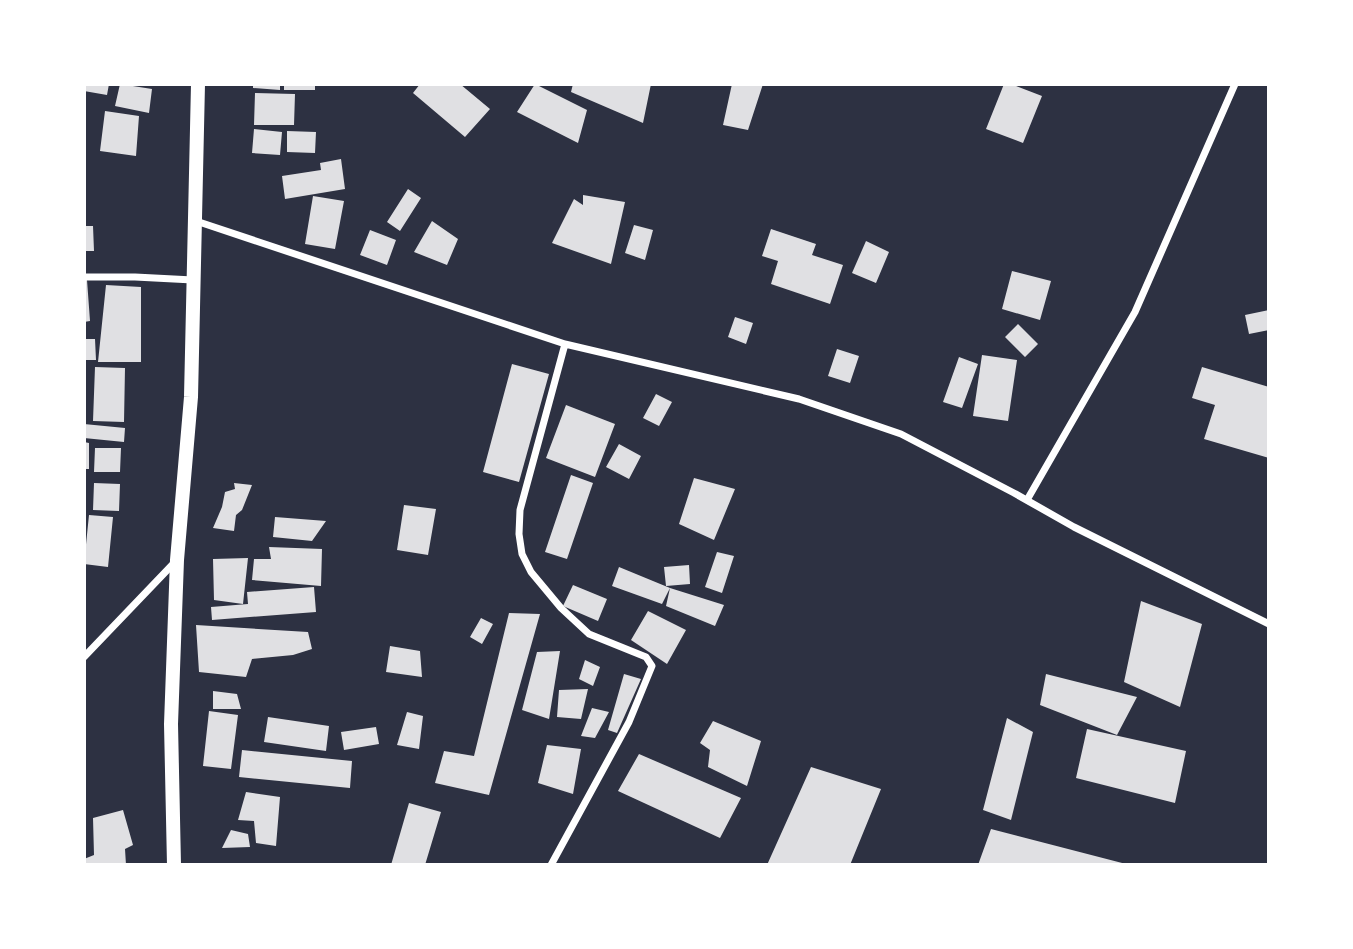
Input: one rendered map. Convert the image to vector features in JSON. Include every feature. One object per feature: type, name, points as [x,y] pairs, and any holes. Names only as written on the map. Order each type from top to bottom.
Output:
[{"type":"main road","points":[[174,865],[171,724],[177,560],[191,397],[198,84]]},
{"type":"street","points":[[1027,500],[1135,312],[1235,84]]},
{"type":"street","points":[[195,221],[565,344],[800,399],[901,434],[1074,527],[1269,624]]},
{"type":"street","points":[[84,277],[193,280]]},
{"type":"street","points":[[551,865],[629,722],[652,666],[646,657],[589,634],[561,608],[531,572],[522,554],[520,510],[565,344]]},
{"type":"street","points":[[84,657],[177,560]]},
{"type":"building","points":[[84,84],[109,84],[107,95],[84,91]]},
{"type":"building","points":[[120,84],[152,89],[149,113],[115,106]]},
{"type":"building","points":[[253,84],[280,84],[280,90],[253,88]]},
{"type":"building","points":[[284,84],[315,84],[315,90],[284,90]]},
{"type":"building","points":[[420,84],[460,84],[490,109],[465,137],[413,93]]},
{"type":"building","points":[[535,84],[587,110],[578,143],[517,112]]},
{"type":"building","points":[[573,84],[651,84],[643,123],[571,92]]},
{"type":"building","points":[[732,84],[763,84],[748,130],[723,125]]},
{"type":"building","points":[[1004,84],[1011,84],[1042,96],[1023,143],[986,129]]},
{"type":"building","points":[[255,93],[295,94],[294,125],[254,125]]},
{"type":"building","points":[[105,111],[139,116],[136,156],[100,151]]},
{"type":"building","points":[[254,129],[282,132],[280,155],[252,153]]},
{"type":"building","points":[[287,131],[316,132],[315,153],[287,152]]},
{"type":"building","points":[[341,159],[345,189],[285,199],[282,176],[321,170],[320,163]]},
{"type":"building","points":[[408,189],[421,198],[400,231],[387,222]]},
{"type":"building","points":[[583,195],[625,202],[611,264],[552,243],[574,199],[583,205]]},
{"type":"building","points":[[313,196],[344,201],[335,249],[305,244]]},
{"type":"building","points":[[432,221],[458,239],[447,265],[414,252]]},
{"type":"building","points":[[634,225],[653,230],[645,260],[625,253]]},
{"type":"building","points":[[84,226],[93,226],[94,251],[84,251]]},
{"type":"building","points":[[771,229],[816,244],[812,255],[843,265],[830,304],[771,284],[778,261],[762,256]]},
{"type":"building","points":[[370,230],[396,240],[387,265],[360,255]]},
{"type":"building","points":[[866,241],[889,252],[876,283],[852,273]]},
{"type":"building","points":[[1012,271],[1051,281],[1040,320],[1002,309]]},
{"type":"building","points":[[84,280],[87,280],[90,321],[84,322]]},
{"type":"building","points":[[106,285],[141,287],[141,362],[98,362]]},
{"type":"building","points":[[1269,310],[1269,330],[1249,334],[1245,315]]},
{"type":"building","points":[[735,317],[753,323],[746,344],[728,337]]},
{"type":"building","points":[[1018,324],[1038,344],[1025,357],[1005,337]]},
{"type":"building","points":[[84,339],[95,339],[96,360],[84,360]]},
{"type":"building","points":[[837,349],[859,356],[850,383],[828,376]]},
{"type":"building","points":[[982,355],[1017,360],[1008,421],[973,416]]},
{"type":"building","points":[[959,357],[978,364],[962,408],[943,402]]},
{"type":"building","points":[[512,364],[549,374],[519,482],[483,472]]},
{"type":"building","points":[[95,367],[125,368],[124,422],[93,421]]},
{"type":"building","points":[[1202,367],[1269,387],[1269,458],[1204,439],[1215,405],[1192,398]]},
{"type":"building","points":[[656,394],[672,402],[659,426],[643,418]]},
{"type":"building","points":[[566,405],[615,424],[595,477],[546,458]]},
{"type":"building","points":[[84,424],[125,428],[124,442],[84,438]]},
{"type":"building","points":[[84,442],[89,443],[89,469],[84,469]]},
{"type":"building","points":[[619,444],[641,456],[629,479],[606,467]]},
{"type":"building","points":[[95,448],[121,448],[120,472],[94,472]]},
{"type":"building","points":[[571,475],[593,483],[567,559],[545,552]]},
{"type":"building","points":[[694,478],[735,489],[714,540],[679,524]]},
{"type":"building","points":[[94,483],[120,484],[119,511],[93,510]]},
{"type":"building","points":[[234,483],[252,485],[242,510],[236,515],[234,531],[213,528],[225,492],[235,489]]},
{"type":"building","points":[[404,505],[436,509],[428,555],[397,550]]},
{"type":"building","points":[[89,515],[113,517],[108,567],[84,564]]},
{"type":"building","points":[[275,517],[326,521],[312,541],[273,537]]},
{"type":"building","points":[[269,547],[322,549],[321,586],[252,580],[254,559],[271,559]]},
{"type":"building","points":[[717,552],[734,556],[722,593],[705,587]]},
{"type":"building","points":[[248,558],[243,604],[214,600],[213,559]]},
{"type":"building","points":[[689,565],[690,584],[666,586],[664,567]]},
{"type":"building","points":[[619,567],[670,588],[662,604],[612,586]]},
{"type":"building","points":[[573,585],[607,599],[598,621],[563,606]]},
{"type":"building","points":[[314,587],[316,612],[212,620],[211,607],[248,604],[247,592]]},
{"type":"building","points":[[670,588],[724,605],[715,626],[666,606]]},
{"type":"building","points":[[1141,601],[1202,624],[1180,707],[1124,682]]},
{"type":"building","points":[[648,611],[686,630],[667,664],[631,640]]},
{"type":"building","points":[[509,613],[540,614],[489,795],[435,783],[444,751],[474,756]]},
{"type":"building","points":[[481,618],[493,624],[482,644],[470,637]]},
{"type":"building","points":[[196,625],[308,632],[312,649],[293,655],[252,659],[246,677],[199,672]]},
{"type":"building","points":[[390,646],[420,651],[422,677],[386,672]]},
{"type":"building","points":[[560,651],[549,719],[522,710],[537,652]]},
{"type":"building","points":[[585,660],[600,667],[593,686],[579,679]]},
{"type":"building","points":[[624,674],[641,679],[617,733],[608,730]]},
{"type":"building","points":[[1046,674],[1137,697],[1117,735],[1040,705]]},
{"type":"building","points":[[588,689],[581,719],[557,717],[559,690]]},
{"type":"building","points":[[213,691],[237,694],[241,709],[213,709]]},
{"type":"building","points":[[592,708],[609,712],[595,738],[581,736]]},
{"type":"building","points":[[209,711],[238,715],[231,769],[203,766]]},
{"type":"building","points":[[407,712],[423,716],[419,749],[397,745]]},
{"type":"building","points":[[268,717],[329,726],[326,751],[264,742]]},
{"type":"building","points":[[1007,718],[1033,732],[1011,820],[983,810]]},
{"type":"building","points":[[713,721],[761,741],[747,786],[708,767],[710,750],[700,743]]},
{"type":"building","points":[[376,727],[379,744],[344,750],[341,732]]},
{"type":"building","points":[[1087,729],[1186,751],[1175,803],[1076,778]]},
{"type":"building","points":[[547,745],[581,749],[573,794],[538,783]]},
{"type":"building","points":[[242,750],[352,761],[350,788],[239,777]]},
{"type":"building","points":[[639,754],[741,798],[720,838],[618,791]]},
{"type":"building","points":[[811,767],[881,789],[850,865],[767,865]]},
{"type":"building","points":[[246,792],[280,797],[276,846],[256,843],[254,821],[238,820]]},
{"type":"building","points":[[409,803],[441,812],[425,865],[391,865]]},
{"type":"building","points":[[123,810],[133,845],[125,849],[126,865],[84,865],[84,859],[94,855],[93,818]]},
{"type":"building","points":[[991,829],[1126,864],[1126,865],[978,865]]},
{"type":"building","points":[[231,830],[248,834],[250,847],[222,848]]}]
